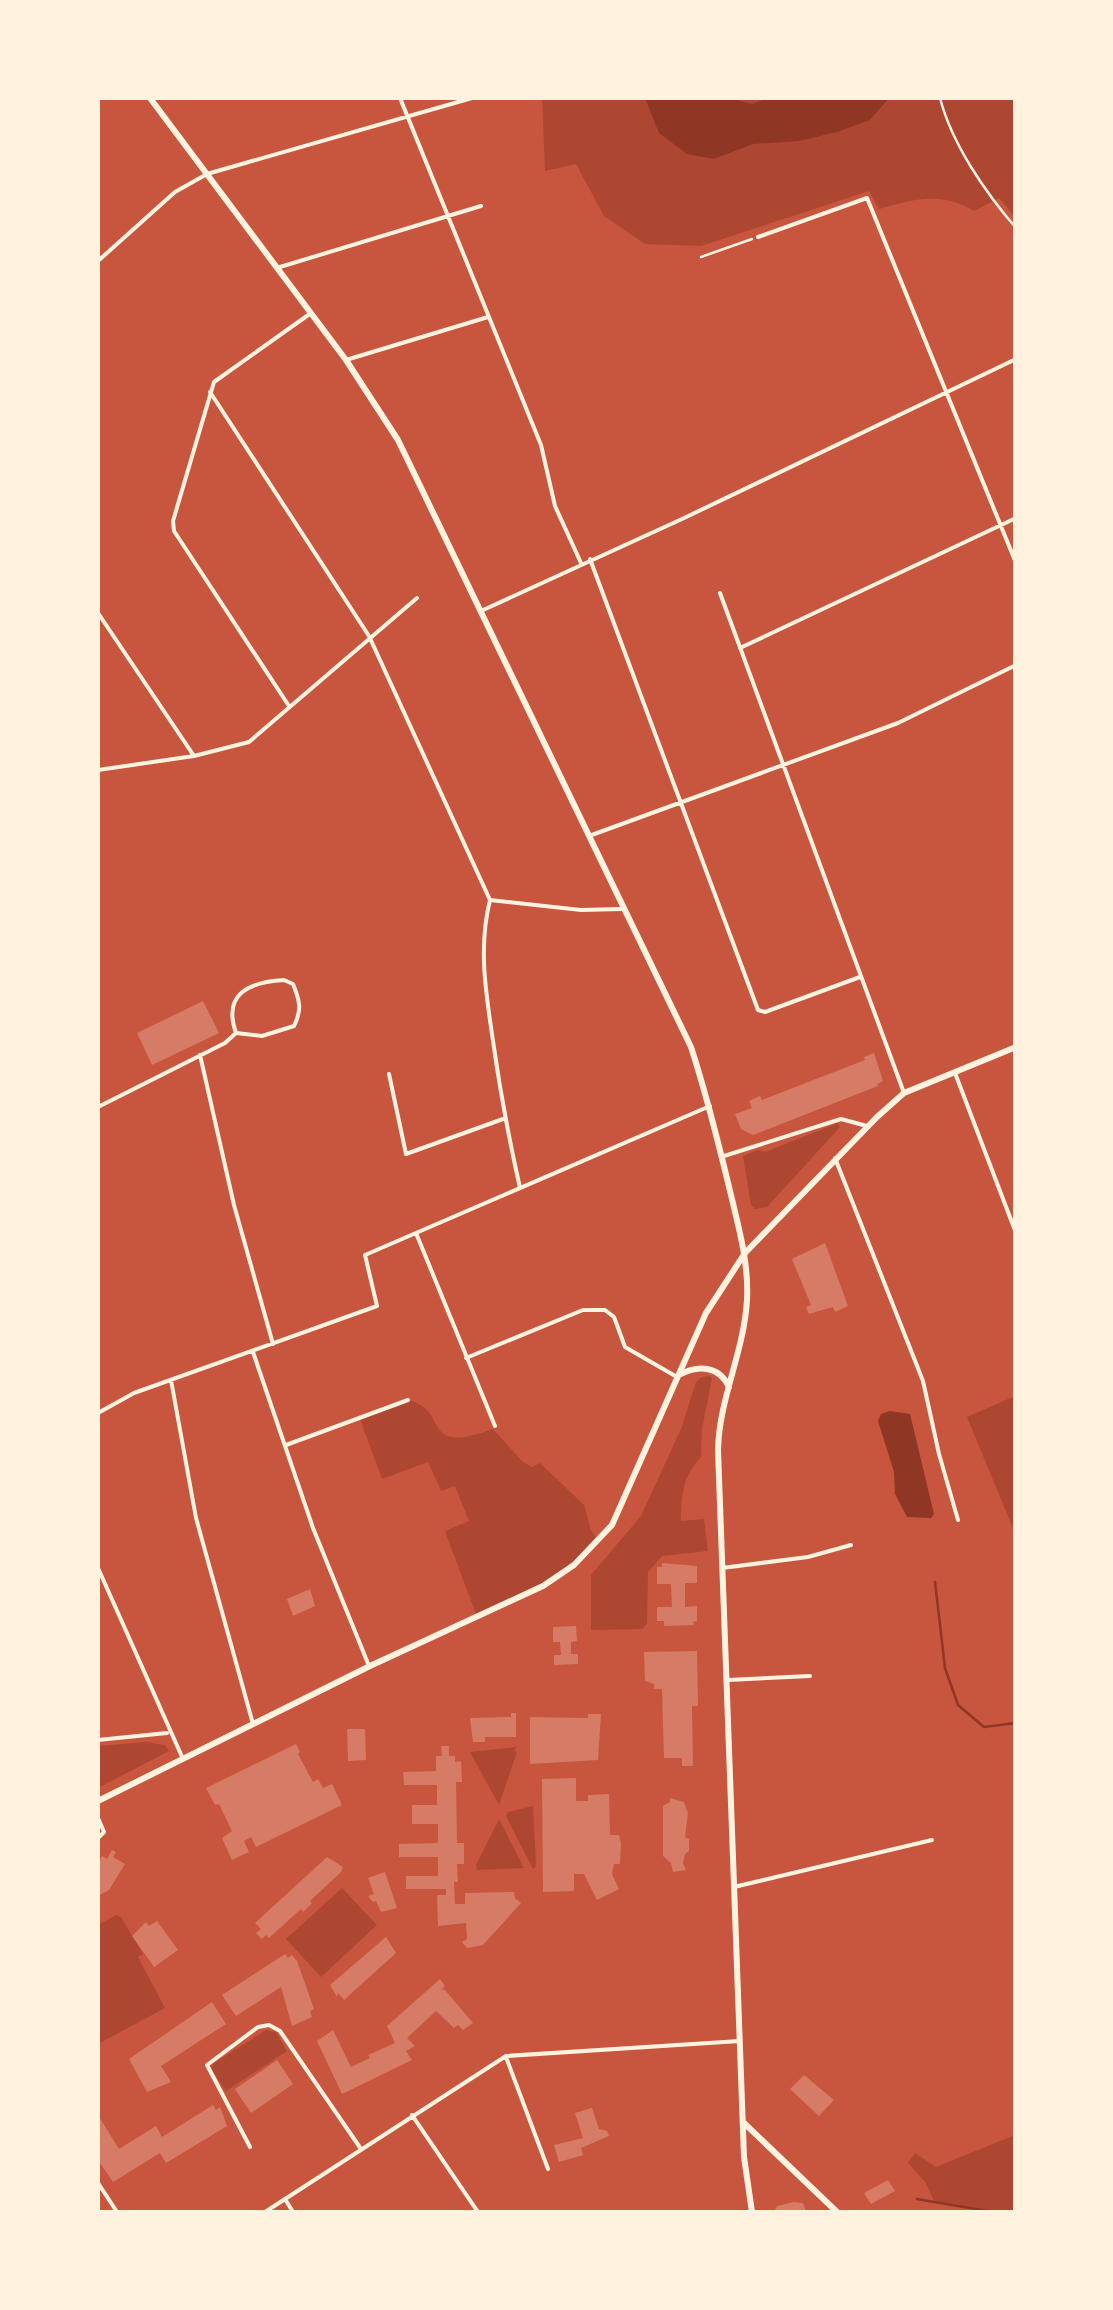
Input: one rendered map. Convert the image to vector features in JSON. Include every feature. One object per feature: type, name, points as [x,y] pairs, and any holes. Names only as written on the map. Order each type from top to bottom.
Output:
[{"type":"main road","points":[[150,98],[346,360],[398,440],[691,1047],[710,1106],[745,1253],[748,1297],[718,1440],[745,2169],[752,2212]]},
{"type":"main road","points":[[98,1801],[369,1666],[543,1586],[586,1555],[612,1525],[706,1313],[745,1253],[904,1093],[1016,1047]]},
{"type":"main road","points":[[677,1376],[692,1369],[708,1369],[722,1376],[729,1387]]},
{"type":"main road","points":[[743,2122],[837,2212]]},
{"type":"street","points":[[400,98],[541,445],[555,506],[581,563]]},
{"type":"street","points":[[98,260],[176,192],[206,174],[472,98]]},
{"type":"street","points":[[758,237],[867,198],[1016,563]]},
{"type":"street","points":[[278,268],[481,206]]},
{"type":"street","points":[[289,706],[174,531],[173,520],[214,382],[311,313]]},
{"type":"street","points":[[346,360],[488,317]]},
{"type":"street","points":[[480,612],[1016,359]]},
{"type":"street","points":[[210,392],[369,636],[490,900],[484,925],[482,968],[504,1119],[520,1188]]},
{"type":"street","points":[[740,648],[1016,518]]},
{"type":"street","points":[[590,558],[758,1010],[765,1012],[860,977]]},
{"type":"street","points":[[720,593],[904,1093]]},
{"type":"street","points":[[98,770],[194,756],[249,742],[417,598]]},
{"type":"street","points":[[98,614],[194,756]]},
{"type":"street","points":[[588,836],[898,723],[1016,664]]},
{"type":"street","points":[[490,900],[581,910],[622,909]]},
{"type":"street","points":[[98,1107],[226,1042],[236,1033],[262,1036],[294,1026],[300,1014],[300,1001],[293,984],[284,980],[264,981],[240,993],[232,1012],[236,1033]]},
{"type":"street","points":[[200,1055],[241,1230],[274,1344]]},
{"type":"street","points":[[955,1072],[1016,1232]]},
{"type":"street","points":[[389,1074],[406,1154],[504,1119]]},
{"type":"street","points":[[98,1409],[378,1306],[365,1254],[710,1106]]},
{"type":"street","points":[[722,1157],[840,1120],[867,1126]]},
{"type":"street","points":[[836,1158],[923,1382],[958,1520]]},
{"type":"street","points":[[416,1233],[494,1426]]},
{"type":"street","points":[[466,1358],[583,1310],[599,1309],[614,1317],[622,1342],[631,1352],[677,1376]]},
{"type":"street","points":[[252,1352],[313,1528],[369,1666]]},
{"type":"street","points":[[171,1380],[196,1518],[252,1724]]},
{"type":"street","points":[[286,1446],[408,1400]]},
{"type":"street","points":[[722,1568],[808,1557],[851,1545]]},
{"type":"street","points":[[98,1568],[182,1759]]},
{"type":"street","points":[[728,1680],[810,1676]]},
{"type":"street","points":[[98,1740],[170,1732]]},
{"type":"street","points":[[98,1818],[104,1832],[98,1838]]},
{"type":"street","points":[[734,1887],[932,1840]]},
{"type":"street","points":[[250,2147],[207,2064],[258,2027],[269,2024],[280,2031],[362,2150]]},
{"type":"street","points":[[265,2212],[506,2056],[740,2041]]},
{"type":"street","points":[[506,2056],[548,2170]]},
{"type":"street","points":[[412,2115],[478,2212]]},
{"type":"street","points":[[98,2183],[117,2212]]},
{"type":"street","points":[[284,2199],[293,2212]]},
{"type":"path","points":[[940,98],[967,157],[1016,228]]},
{"type":"path","points":[[702,257],[758,237]]},
{"type":"shaded area","points":[[542,98],[1015,98],[1015,217],[999,198],[974,211],[939,199],[879,209],[869,191],[701,246],[645,244],[604,216],[576,164],[545,171]]},
{"type":"shaded area","points":[[645,98],[730,98],[752,104],[769,98],[889,98],[870,120],[837,132],[799,141],[753,144],[714,159],[687,154],[659,133]]},
{"type":"shaded area","points":[[838,1123],[840,1127],[767,1207],[755,1209],[751,1205],[743,1156],[758,1150],[765,1152]]},
{"type":"shaded area","points":[[712,1378],[701,1457],[684,1486],[681,1521],[704,1519],[708,1551],[662,1556],[648,1572],[647,1624],[642,1629],[591,1630],[591,1575],[641,1516],[681,1429],[696,1382]]},
{"type":"shaded area","points":[[1015,1396],[1015,1533],[967,1417]]},
{"type":"shaded area","points":[[408,1400],[429,1413],[445,1435],[470,1436],[493,1429],[523,1462],[532,1467],[540,1463],[584,1505],[599,1542],[562,1575],[477,1617],[445,1531],[469,1521],[455,1486],[441,1491],[428,1462],[382,1479],[360,1419]]},
{"type":"shaded area","points":[[881,1414],[910,1414],[934,1514],[931,1518],[907,1517],[895,1494],[894,1472],[878,1421]]},
{"type":"shaded area","points":[[146,1742],[165,1745],[169,1751],[98,1788],[98,1746]]},
{"type":"shaded area","points":[[517,1747],[514,1750],[517,1752],[499,1805],[470,1752]]},
{"type":"shaded area","points":[[533,1806],[533,1869],[506,1816],[508,1812]]},
{"type":"shaded area","points":[[499,1819],[524,1868],[477,1870],[476,1865]]},
{"type":"shaded area","points":[[342,1888],[377,1925],[321,1977],[286,1939]]},
{"type":"shaded area","points":[[116,1915],[143,1954],[138,1957],[165,2008],[98,2044],[98,1925]]},
{"type":"shaded area","points":[[266,2030],[276,2032],[287,2051],[226,2091],[211,2069],[213,2064]]},
{"type":"shaded area","points":[[1015,2135],[1015,2212],[934,2201],[926,2183],[908,2163],[915,2153],[936,2167]]},
{"type":"building","points":[[203,1001],[219,1033],[152,1065],[137,1033]]},
{"type":"building","points":[[874,1053],[883,1081],[878,1086],[753,1135],[741,1129],[735,1114],[752,1108],[749,1101],[760,1096],[762,1100]]},
{"type":"building","points":[[825,1243],[848,1306],[835,1312],[833,1307],[809,1314],[806,1307],[811,1305],[792,1259]]},
{"type":"building","points":[[662,1563],[697,1566],[697,1583],[685,1583],[685,1607],[697,1606],[694,1625],[664,1626],[664,1621],[657,1621],[657,1607],[672,1607],[671,1584],[657,1584],[657,1567],[662,1567]]},
{"type":"building","points":[[310,1589],[315,1606],[293,1616],[287,1599]]},
{"type":"building","points":[[576,1626],[577,1641],[571,1642],[571,1654],[578,1654],[578,1664],[554,1665],[554,1655],[561,1655],[560,1642],[553,1642],[553,1627]]},
{"type":"building","points":[[697,1651],[698,1706],[692,1706],[693,1766],[682,1766],[682,1758],[664,1758],[662,1689],[654,1689],[654,1684],[645,1681],[644,1652]]},
{"type":"building","points":[[511,1713],[516,1713],[516,1737],[485,1737],[485,1742],[473,1742],[470,1718],[511,1717]]},
{"type":"building","points":[[588,1714],[601,1714],[598,1760],[530,1764],[530,1717],[588,1718]]},
{"type":"building","points":[[347,1729],[365,1729],[366,1760],[348,1761]]},
{"type":"building","points":[[296,1744],[313,1782],[318,1779],[323,1788],[332,1784],[342,1805],[256,1847],[251,1837],[244,1841],[249,1852],[232,1860],[222,1838],[232,1831],[206,1788]]},
{"type":"building","points":[[441,1746],[449,1746],[449,1756],[455,1756],[455,1762],[461,1761],[462,1782],[456,1782],[457,1843],[464,1843],[464,1864],[457,1864],[455,1904],[465,1904],[465,1893],[514,1892],[521,1903],[483,1945],[467,1948],[462,1942],[467,1939],[466,1923],[438,1926],[437,1895],[446,1895],[446,1889],[406,1889],[406,1876],[438,1876],[438,1857],[399,1857],[399,1844],[438,1843],[438,1824],[412,1824],[412,1805],[437,1805],[437,1785],[404,1785],[403,1772],[436,1771]]},
{"type":"building","points":[[576,1778],[576,1801],[588,1801],[588,1795],[609,1794],[610,1835],[619,1835],[621,1843],[620,1864],[614,1864],[612,1874],[619,1889],[597,1900],[584,1874],[574,1874],[574,1891],[543,1892],[542,1779]]},
{"type":"building","points":[[670,1798],[684,1802],[688,1813],[685,1837],[689,1839],[689,1851],[683,1863],[686,1870],[673,1872],[671,1863],[663,1856],[663,1806]]},
{"type":"building","points":[[112,1850],[116,1852],[113,1857],[125,1864],[109,1890],[98,1896],[98,1863],[102,1856],[107,1859]]},
{"type":"building","points":[[327,1857],[343,1867],[341,1872],[303,1912],[301,1909],[269,1938],[266,1935],[262,1939],[256,1933],[261,1929],[255,1923]]},
{"type":"building","points":[[385,1872],[397,1908],[381,1912],[376,1901],[368,1896],[374,1894],[368,1878]]},
{"type":"building","points":[[157,1921],[178,1950],[154,1967],[132,1936],[146,1922],[149,1926]]},
{"type":"building","points":[[386,1937],[396,1953],[344,2000],[338,1993],[337,1997],[330,1985]]},
{"type":"building","points":[[285,1954],[297,1961],[314,2009],[310,2011],[312,2017],[292,2026],[281,1987],[236,2016],[222,1995]]},
{"type":"building","points":[[440,1979],[445,1986],[441,1990],[473,2023],[463,2030],[458,2025],[454,2028],[436,2011],[407,2038],[415,2046],[406,2051],[412,2060],[342,2094],[317,2041],[333,2030],[351,2067],[370,2058],[368,2055],[395,2043],[387,2026]]},
{"type":"building","points":[[212,2002],[226,2024],[161,2066],[171,2082],[147,2092],[129,2059]]},
{"type":"building","points":[[277,2060],[293,2084],[251,2113],[235,2089]]},
{"type":"building","points":[[804,2075],[834,2100],[819,2116],[790,2089]]},
{"type":"building","points":[[213,2105],[216,2110],[220,2107],[227,2126],[166,2163],[160,2153],[113,2182],[98,2160],[98,2115],[119,2149],[156,2126],[162,2137]]},
{"type":"building","points":[[592,2108],[599,2129],[609,2136],[581,2148],[583,2155],[559,2162],[554,2145],[583,2138],[575,2113]]},
{"type":"building","points":[[888,2180],[895,2191],[871,2204],[864,2193]]},
{"type":"building","points":[[803,2203],[806,2212],[774,2212],[777,2206]]},
{"type":"waterway","points":[[935,1582],[945,1668],[958,1705],[984,1727],[1016,1723]]},
{"type":"waterway","points":[[917,2199],[993,2212]]}]
